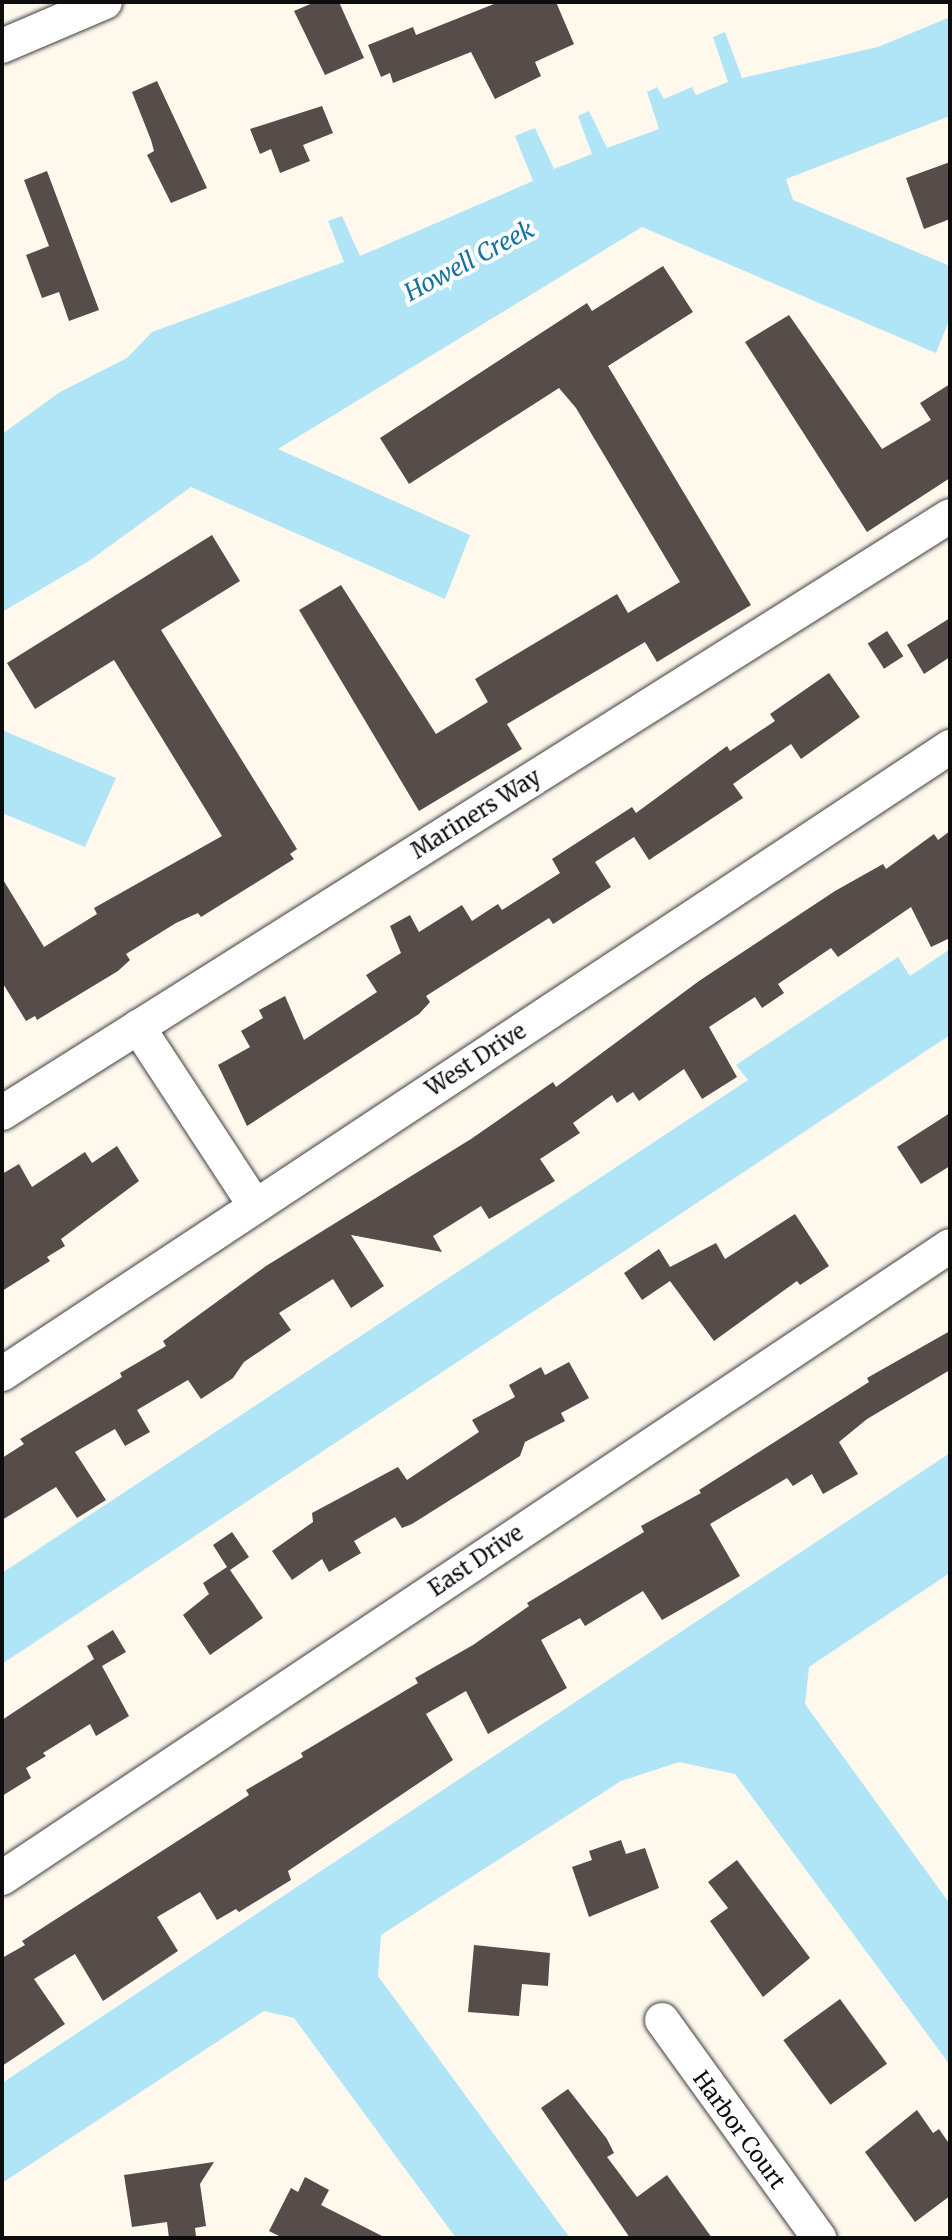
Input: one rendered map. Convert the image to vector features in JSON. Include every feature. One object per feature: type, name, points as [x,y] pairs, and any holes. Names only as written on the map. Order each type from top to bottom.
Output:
[{"type":"street","points":[[2,46],[105,2]]},
{"type":"street","name":"Mariners Way","points":[[2,1113],[950,516]]},
{"type":"street","name":"West Drive","points":[[2,1374],[950,747]]},
{"type":"street","points":[[138,1027],[255,1206]]},
{"type":"street","name":"East Drive","points":[[2,1878],[950,1246]]},
{"type":"street","name":"Harbor Court","points":[[662,2020],[819,2238]]},
{"type":"water","name":"Howell Creek","points":[[950,17],[950,116],[786,179],[793,200],[950,266],[950,318],[936,353],[642,227],[278,449],[470,535],[445,599],[191,487],[89,561],[2,612],[2,434],[60,392],[127,358],[152,332],[344,262],[328,221],[342,216],[360,256],[533,181],[515,136],[535,128],[554,169],[592,154],[578,116],[589,111],[607,148],[659,129],[647,92],[657,87],[664,99],[692,87],[696,95],[728,82],[713,37],[725,32],[742,78],[878,47]]},
{"type":"water","points":[[2,730],[116,778],[85,847],[2,813]]},
{"type":"water","points":[[950,949],[950,1035],[2,1664],[2,1573],[748,1080],[736,1065],[898,957],[910,976]]},
{"type":"water","points":[[950,1453],[950,1573],[809,1667],[805,1704],[950,1904],[950,2065],[735,1774],[679,1762],[621,1781],[381,1935],[378,1976],[570,2238],[456,2238],[294,2018],[264,2011],[2,2183],[2,2083]]},
{"type":"building","points":[[315,2],[339,2],[364,58],[325,75],[294,11]]},
{"type":"building","points":[[499,2],[556,2],[574,44],[535,62],[541,76],[495,99],[471,52],[393,83],[390,73],[381,77],[368,45],[413,27],[416,35]]},
{"type":"building","points":[[157,81],[207,188],[171,203],[147,155],[154,151],[132,92]]},
{"type":"building","points":[[322,106],[333,133],[303,145],[310,161],[280,173],[271,149],[260,154],[250,129]]},
{"type":"building","points":[[950,162],[950,219],[924,229],[906,178]]},
{"type":"building","points":[[47,171],[99,310],[69,321],[59,292],[42,298],[26,255],[49,246],[24,180]]},
{"type":"building","points":[[663,266],[693,312],[608,366],[751,605],[657,662],[645,642],[507,724],[522,749],[419,811],[299,610],[341,585],[436,734],[488,702],[475,679],[617,594],[628,613],[680,582],[576,408],[559,388],[409,484],[380,438],[587,303],[592,311]]},
{"type":"building","points":[[789,315],[882,449],[931,420],[920,403],[950,384],[950,478],[867,532],[745,342]]},
{"type":"building","points":[[212,535],[240,581],[161,630],[297,849],[290,854],[294,859],[201,917],[198,913],[176,923],[126,954],[130,960],[118,971],[37,1020],[35,1016],[26,1021],[2,982],[2,878],[44,947],[97,914],[94,908],[222,836],[114,660],[35,709],[7,663]]},
{"type":"building","points":[[950,618],[950,657],[924,674],[907,645]]},
{"type":"building","points":[[887,631],[903,656],[884,669],[868,644]]},
{"type":"building","points":[[829,673],[860,717],[801,759],[791,744],[733,784],[743,798],[649,860],[634,837],[595,862],[611,887],[553,924],[549,918],[426,996],[430,1002],[419,1014],[247,1126],[218,1065],[250,1047],[241,1031],[263,1018],[259,1010],[285,996],[304,1040],[377,992],[366,975],[401,953],[390,926],[410,915],[419,932],[462,905],[472,921],[498,904],[502,910],[560,873],[552,859],[632,807],[636,813],[727,746],[730,751],[775,721],[770,714]]},
{"type":"building","points":[[950,831],[950,938],[931,947],[911,907],[838,957],[831,948],[778,984],[784,993],[762,1008],[755,997],[709,1027],[737,1077],[702,1099],[684,1069],[639,1101],[633,1092],[617,1103],[612,1095],[573,1123],[580,1133],[540,1159],[555,1181],[489,1219],[481,1206],[433,1236],[442,1252],[351,1235],[384,1286],[351,1308],[333,1279],[279,1313],[291,1330],[244,1362],[233,1378],[201,1399],[188,1380],[137,1410],[150,1432],[125,1446],[115,1429],[75,1452],[106,1500],[77,1518],[56,1487],[2,1520],[2,1458],[24,1444],[20,1439],[122,1377],[120,1373],[166,1346],[163,1341],[266,1266],[471,1139],[553,1082],[556,1087],[699,981],[835,891],[883,864],[886,869],[934,834],[938,840]]},
{"type":"building","points":[[950,1113],[950,1166],[921,1184],[897,1147]]},
{"type":"building","points":[[117,1146],[139,1181],[61,1239],[65,1246],[47,1257],[50,1261],[2,1291],[2,1174],[19,1164],[32,1187],[85,1152],[92,1163]]},
{"type":"building","points":[[795,1214],[829,1266],[800,1285],[797,1281],[714,1341],[670,1281],[642,1300],[624,1273],[659,1249],[670,1267],[716,1243],[725,1259]]},
{"type":"building","points":[[950,1331],[950,1370],[867,1419],[839,1442],[858,1474],[823,1494],[812,1474],[793,1486],[787,1478],[710,1524],[740,1576],[662,1620],[643,1591],[585,1626],[580,1618],[541,1640],[567,1688],[488,1734],[466,1691],[426,1714],[453,1760],[288,1871],[291,1880],[239,1912],[236,1909],[217,1920],[200,1892],[157,1917],[178,1951],[103,2001],[75,1954],[34,1979],[65,2024],[2,2066],[2,1958],[25,1945],[22,1941],[249,1795],[246,1790],[303,1757],[301,1753],[418,1683],[415,1678],[473,1645],[529,1606],[527,1603],[644,1532],[641,1526],[701,1493],[699,1490],[869,1382],[867,1378]]},
{"type":"building","points":[[569,1362],[589,1398],[561,1413],[565,1421],[525,1442],[520,1456],[412,1524],[402,1528],[395,1517],[354,1541],[361,1553],[329,1572],[322,1559],[292,1580],[272,1551],[313,1522],[312,1513],[398,1467],[407,1480],[479,1432],[472,1420],[515,1397],[509,1385],[541,1367],[545,1375]]},
{"type":"building","points":[[232,1532],[249,1557],[230,1570],[263,1618],[210,1655],[183,1615],[209,1594],[203,1583],[227,1567],[213,1545]]},
{"type":"building","points":[[113,1630],[126,1652],[102,1666],[129,1716],[96,1736],[90,1724],[43,1753],[46,1756],[26,1768],[31,1778],[2,1796],[2,1720],[94,1659],[87,1646]]},
{"type":"building","points":[[621,1840],[626,1854],[645,1848],[659,1888],[589,1917],[572,1867],[592,1860],[589,1851]]},
{"type":"building","points":[[737,1860],[810,1958],[763,1997],[710,1921],[728,1908],[708,1882]]},
{"type":"building","points":[[474,1945],[550,1953],[548,1986],[522,1984],[519,2016],[468,2012]]},
{"type":"building","points":[[840,1999],[887,2064],[830,2105],[783,2040]]},
{"type":"building","points":[[568,2089],[607,2139],[614,2153],[607,2157],[637,2197],[667,2175],[712,2238],[630,2238],[541,2108]]},
{"type":"building","points":[[917,2110],[933,2133],[939,2129],[950,2145],[950,2196],[915,2222],[865,2152]]},
{"type":"building","points":[[214,2162],[200,2184],[206,2226],[195,2228],[196,2236],[169,2238],[167,2222],[132,2227],[124,2175]]},
{"type":"building","points":[[305,2177],[329,2190],[321,2205],[386,2238],[283,2238],[269,2231],[291,2188],[298,2192]]}]
